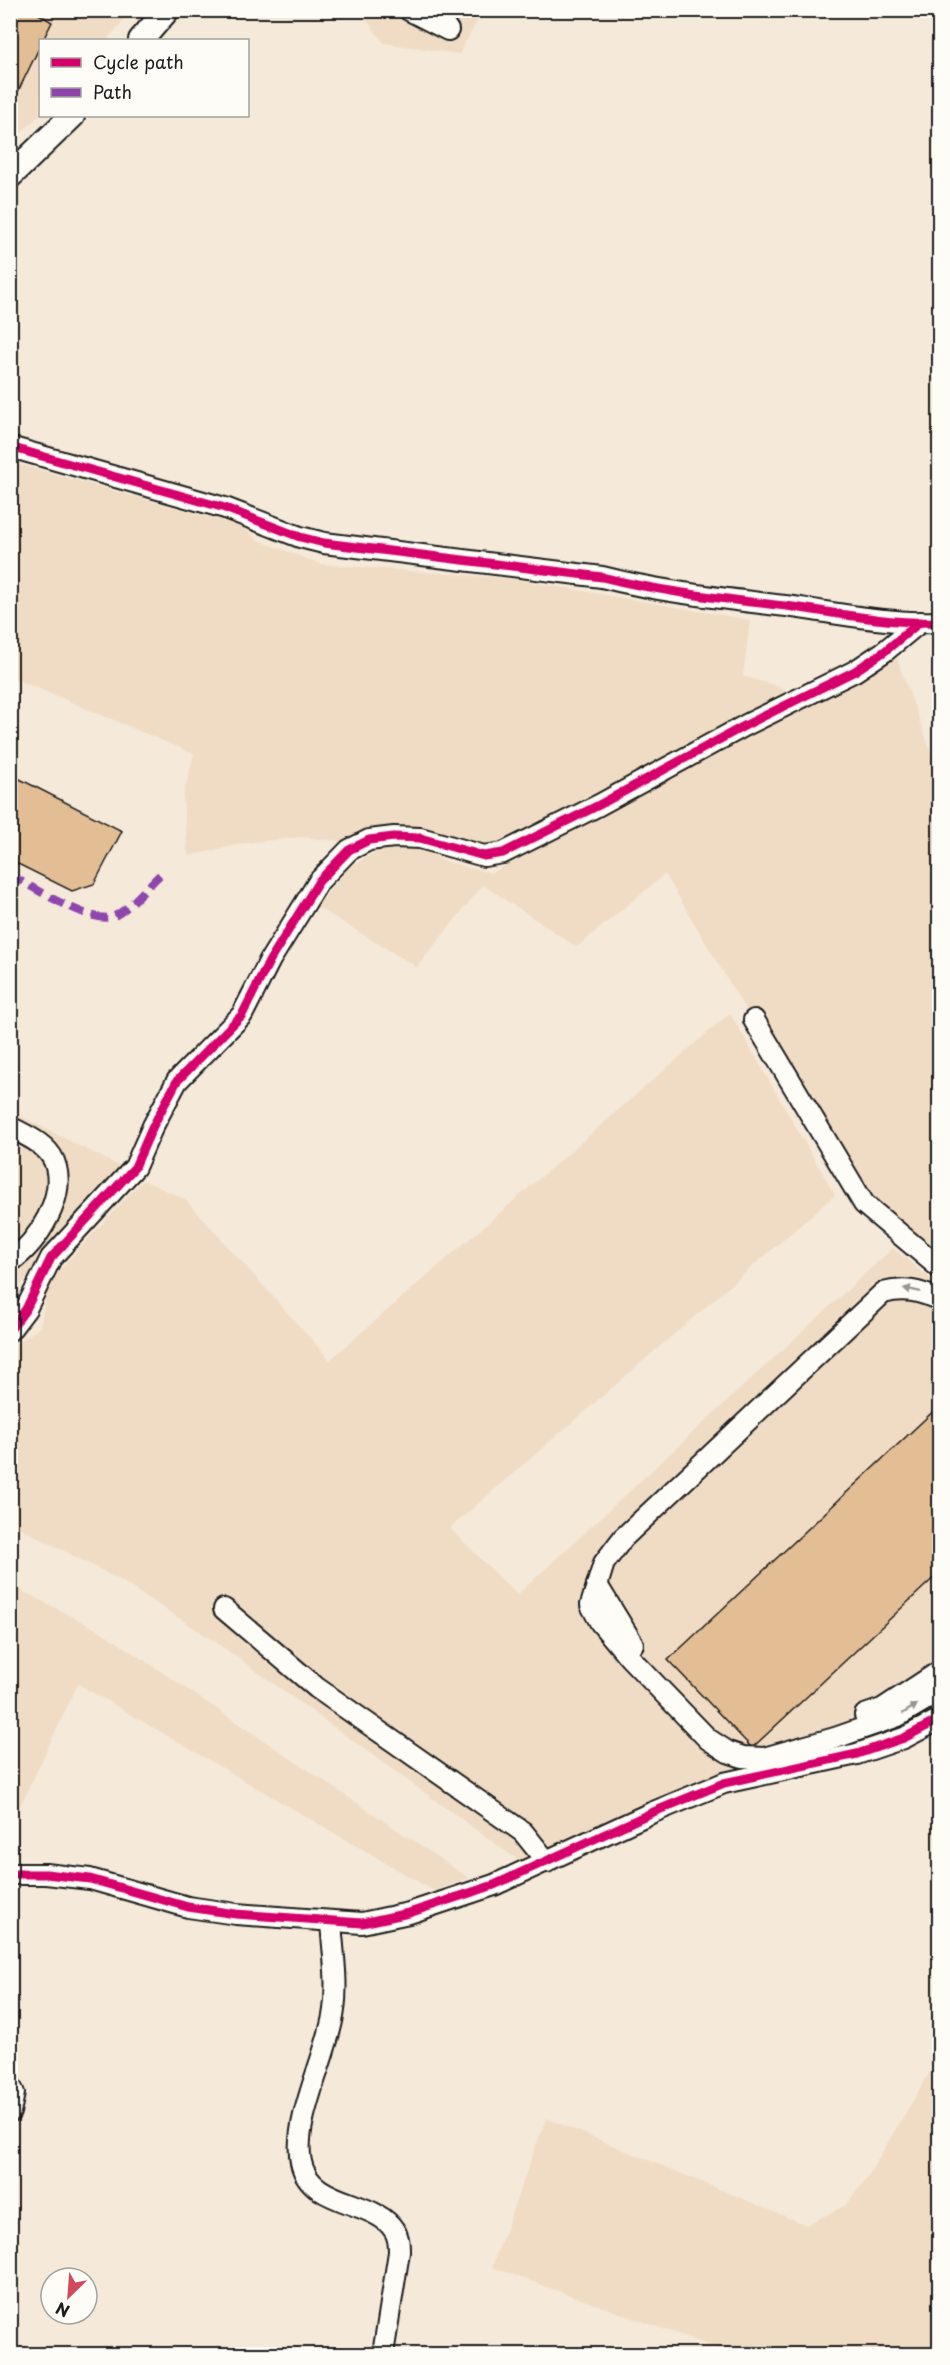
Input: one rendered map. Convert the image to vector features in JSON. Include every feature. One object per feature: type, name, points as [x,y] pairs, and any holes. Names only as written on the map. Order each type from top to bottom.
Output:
[{"type":"main road","points":[[142,39],[167,10]]},
{"type":"main road","points":[[10,176],[71,117]]},
{"type":"street","points":[[409,10],[447,30]]},
{"type":"street","points":[[10,447],[225,508],[300,537],[324,543],[602,577],[642,587],[703,597],[875,619],[930,622]]},
{"type":"street","points":[[10,1330],[26,1309],[51,1258],[135,1167],[161,1109],[177,1081],[243,1015],[270,960],[319,881],[349,850],[369,840],[394,837],[420,838],[484,856],[503,853],[599,805],[746,725],[855,671],[930,622]]},
{"type":"street","points":[[754,1020],[864,1204],[939,1268]]},
{"type":"street","points":[[10,1127],[35,1140],[54,1160],[57,1188],[49,1214],[32,1240],[10,1262]]},
{"type":"street","points":[[939,1300],[922,1292],[901,1288],[883,1293],[622,1538],[604,1563],[591,1605],[600,1622],[630,1658],[708,1739],[728,1752],[743,1757],[765,1758],[845,1734],[898,1716],[939,1691]]},
{"type":"street","points":[[597,1585],[628,1639],[706,1721],[726,1739],[744,1750],[756,1752],[882,1709],[939,1671]]},
{"type":"street","points":[[224,1609],[317,1688],[524,1832],[547,1862]]},
{"type":"street","points":[[10,1874],[46,1874],[90,1880],[188,1907],[331,1923],[362,1923],[410,1913],[494,1885],[708,1789],[857,1754],[904,1738],[939,1719]]},
{"type":"street","points":[[331,1923],[334,2009],[330,2031],[311,2089],[302,2137],[301,2164],[322,2190],[342,2202],[378,2216],[394,2229],[398,2238],[399,2252],[383,2355]]},
{"type":"street","points":[[10,2085],[14,2093],[10,2112]]},
{"type":"shaded area","points":[[11,11],[131,11],[108,39],[39,39],[39,116],[11,142]]},
{"type":"shaded area","points":[[360,11],[483,11],[459,54],[384,43]]},
{"type":"shaded area","points":[[10,462],[242,526],[258,540],[320,564],[514,579],[750,620],[743,676],[783,688],[789,708],[493,864],[419,843],[361,843],[301,837],[245,843],[188,856],[183,798],[194,754],[11,677]]},
{"type":"shaded area","points":[[896,656],[939,774],[939,1255],[861,1193],[764,1029],[742,1004],[665,874],[577,947],[483,885],[417,967],[317,907],[346,870],[375,852],[414,847],[448,862],[491,873],[621,806]]},
{"type":"shaded area","points":[[730,1013],[835,1195],[450,1528],[517,1595],[893,1248],[939,1286],[939,1704],[892,1728],[744,1768],[518,1860],[213,1640],[118,1579],[11,1523],[10,1348],[40,1327],[46,1295],[59,1270],[143,1180],[185,1199],[330,1360]]},
{"type":"shaded area","points":[[11,1111],[121,1167],[62,1229],[11,1299]]},
{"type":"shaded area","points":[[11,1585],[102,1632],[469,1878],[434,1891],[78,1684],[11,1826]]},
{"type":"shaded area","points":[[930,2072],[940,2079],[939,2354],[733,2354],[492,2267],[546,2118],[806,2225],[846,2205],[866,2179]]},
{"type":"building","points":[[10,10],[32,10],[52,22],[44,39],[39,39],[39,48],[10,108]]},
{"type":"building","points":[[10,774],[122,831],[94,884],[72,891],[10,860]]},
{"type":"building","points":[[940,1405],[940,1572],[752,1748],[668,1660]]},
{"type":"marked path","points":[[10,875],[76,910],[102,918],[112,917],[125,909],[164,871]]},
{"type":"cycle path","points":[[10,447],[225,508],[300,537],[324,543],[602,577],[673,591],[866,618],[940,622]]},
{"type":"cycle path","points":[[10,1330],[26,1309],[51,1258],[135,1167],[153,1126],[177,1081],[242,1015],[270,960],[319,881],[349,850],[369,840],[394,837],[420,838],[484,856],[503,853],[599,805],[746,725],[855,671],[885,651],[920,622]]},
{"type":"cycle path","points":[[10,1874],[46,1874],[90,1879],[188,1907],[236,1914],[362,1923],[409,1913],[494,1885],[651,1813],[724,1783],[857,1754],[904,1738],[940,1719]]}]
